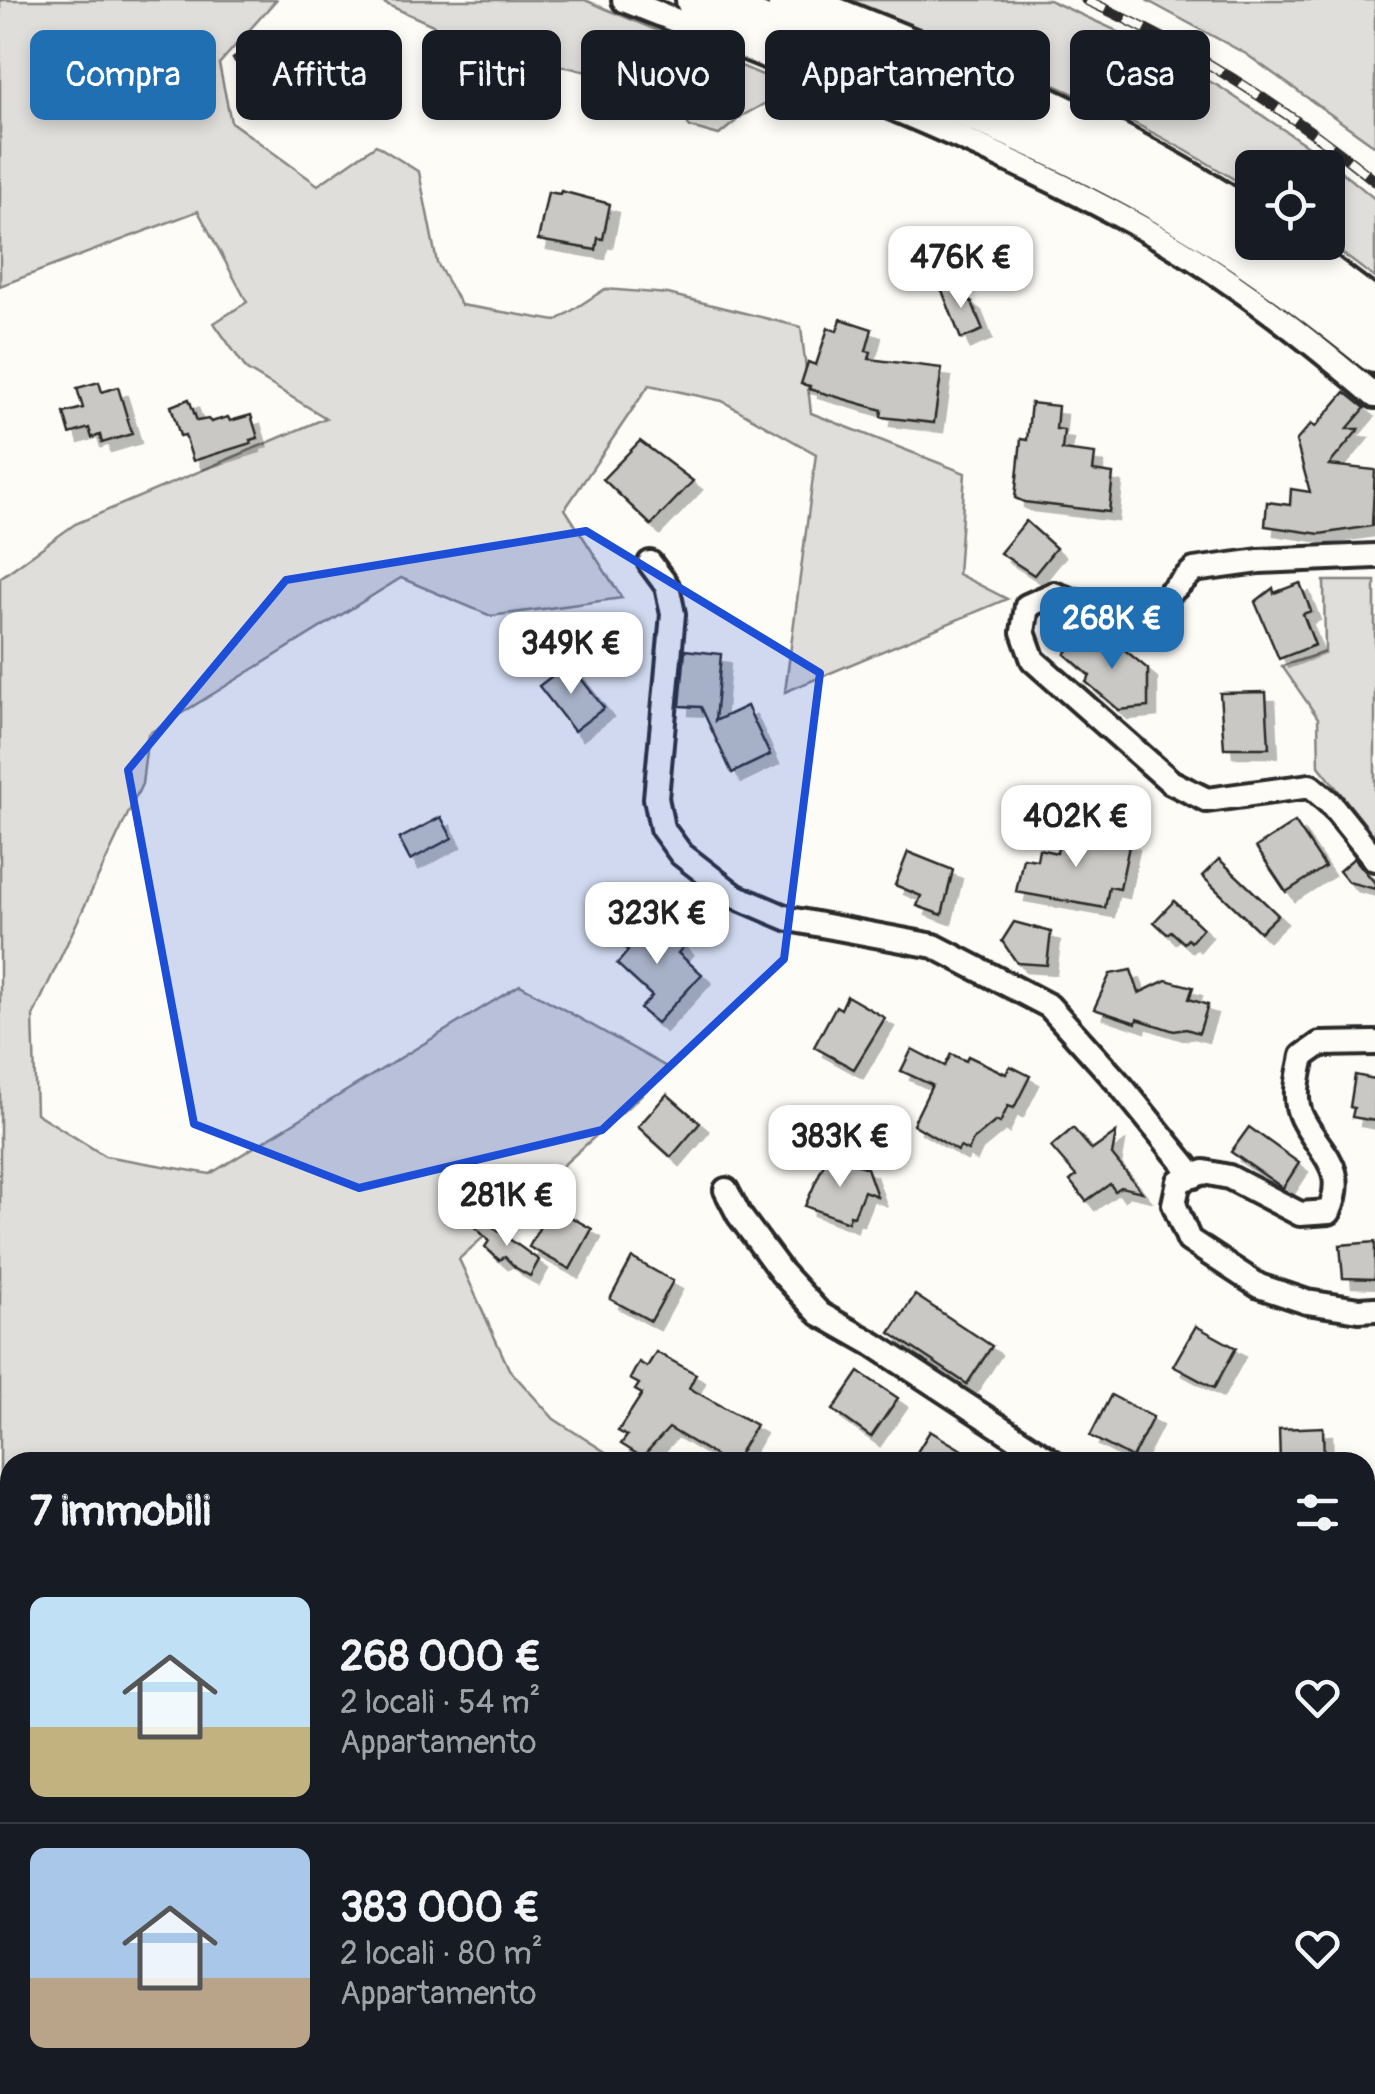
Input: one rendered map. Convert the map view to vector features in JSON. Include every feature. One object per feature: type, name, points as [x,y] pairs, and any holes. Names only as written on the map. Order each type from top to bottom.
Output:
[{"type":"highway","points":[[697,0],[944,98],[1120,181],[1201,225],[1259,263],[1375,352]]},
{"type":"highway","points":[[788,0],[945,62],[1060,115],[1166,170],[1235,213]]},
{"type":"highway","points":[[1306,260],[1375,312]]},
{"type":"street","points":[[624,0],[886,105],[1073,192],[1169,244],[1246,294],[1375,396]]},
{"type":"street","points":[[1375,556],[1259,561],[1194,570],[1162,602],[1115,616],[1054,594],[1027,606],[1023,632],[1033,660],[1171,782],[1206,800],[1310,786],[1375,859]]},
{"type":"street","points":[[650,564],[666,586],[674,614],[656,798],[662,828],[681,854],[735,896],[788,919],[934,946],[1049,1006],[1194,1176]]},
{"type":"street","points":[[1375,1043],[1320,1044],[1303,1056],[1296,1089],[1301,1117],[1335,1170],[1336,1198],[1330,1212],[1300,1214],[1229,1177],[1204,1172],[1179,1181],[1174,1204],[1189,1240],[1259,1286],[1307,1302],[1375,1309]]},
{"type":"street","points":[[726,1190],[738,1215],[820,1314],[1038,1452]]},
{"type":"highlighted area","points":[[586,531],[820,673],[784,959],[602,1130],[359,1188],[194,1124],[128,770],[286,580]]},
{"type":"shaded area","points":[[0,0],[276,0],[249,30],[236,30],[236,45],[219,64],[231,122],[318,185],[376,145],[419,172],[437,263],[461,305],[556,321],[605,289],[668,294],[801,327],[811,413],[965,473],[958,574],[1007,599],[785,692],[816,454],[722,401],[649,385],[565,509],[622,598],[491,616],[401,578],[148,734],[142,784],[33,1016],[36,1113],[105,1156],[210,1174],[520,985],[670,1069],[459,1259],[509,1369],[554,1419],[605,1452],[0,1452],[0,578],[75,524],[326,418],[247,370],[214,323],[247,302],[198,211],[0,286]]},
{"type":"shaded area","points":[[377,0],[585,0],[656,30],[581,30],[581,70],[561,66],[561,30],[439,30]]},
{"type":"shaded area","points":[[845,0],[1049,0],[1115,30],[1070,30],[1070,93],[1050,84],[1050,30],[920,30]]},
{"type":"shaded area","points":[[1146,0],[1375,0],[1375,146],[1246,54],[1210,35],[1210,30],[1202,30]]},
{"type":"shaded area","points":[[745,68],[765,76],[765,103],[745,114]]},
{"type":"shaded area","points":[[1210,82],[1314,150],[1235,150],[1235,180],[1127,120],[1210,120]]},
{"type":"shaded area","points":[[685,120],[737,120],[719,135],[690,127]]},
{"type":"shaded area","points":[[1345,174],[1375,199],[1375,278],[1345,256]]},
{"type":"shaded area","points":[[1324,581],[1375,581],[1375,837],[1319,766],[1318,718],[1282,666],[1325,652]]},
{"type":"building","points":[[561,191],[610,204],[603,239],[598,238],[596,250],[538,240],[548,192]]},
{"type":"building","points":[[936,275],[972,302],[983,330],[961,339]]},
{"type":"building","points":[[841,319],[872,329],[866,351],[871,352],[869,359],[942,368],[934,423],[881,417],[882,410],[801,384],[808,362],[816,365],[828,328],[837,331]]},
{"type":"building","points":[[99,382],[102,392],[118,387],[132,434],[102,443],[100,435],[92,438],[89,428],[70,434],[64,413],[83,408],[77,388]]},
{"type":"building","points":[[1345,392],[1365,408],[1347,429],[1359,429],[1329,465],[1375,470],[1372,526],[1320,534],[1265,526],[1267,502],[1290,505],[1291,489],[1310,492],[1296,441],[1311,424],[1315,427]]},
{"type":"building","points":[[189,399],[197,421],[228,417],[230,421],[251,415],[258,438],[193,461],[171,406]]},
{"type":"building","points":[[1031,403],[1058,406],[1056,429],[1064,430],[1062,450],[1095,454],[1093,471],[1113,474],[1109,512],[1015,498],[1021,439],[1027,440]]},
{"type":"building","points":[[640,441],[693,481],[651,525],[603,479]]},
{"type":"building","points":[[1026,521],[1056,548],[1034,575],[1000,553]]},
{"type":"building","points":[[1300,583],[1311,611],[1303,614],[1315,645],[1279,659],[1255,602],[1273,588],[1274,593]]},
{"type":"building","points":[[1086,629],[1108,648],[1114,641],[1148,669],[1148,707],[1119,710],[1086,682],[1090,676],[1065,654]]},
{"type":"building","points":[[685,650],[721,654],[715,721],[747,706],[770,755],[732,773],[701,707],[680,706]]},
{"type":"building","points":[[569,663],[604,708],[574,731],[539,686]]},
{"type":"building","points":[[1266,692],[1269,748],[1224,748],[1220,693]]},
{"type":"building","points":[[441,817],[452,838],[410,860],[399,839]]},
{"type":"building","points":[[1295,822],[1325,867],[1286,892],[1256,847]]},
{"type":"building","points":[[1062,830],[1130,841],[1120,889],[1109,887],[1105,908],[1016,892],[1023,858],[1037,860],[1039,849],[1057,853]]},
{"type":"building","points":[[908,852],[953,870],[942,915],[917,906],[921,896],[895,885]]},
{"type":"building","points":[[1354,858],[1375,883],[1375,889],[1348,882],[1339,871]]},
{"type":"building","points":[[1219,859],[1278,915],[1260,932],[1202,876]]},
{"type":"building","points":[[1174,901],[1203,928],[1191,942],[1188,939],[1184,943],[1171,931],[1167,934],[1154,922]]},
{"type":"building","points":[[654,919],[684,946],[678,953],[702,974],[657,1023],[640,1009],[652,996],[617,964],[628,951],[616,937],[630,922],[642,933]]},
{"type":"building","points":[[1014,922],[1051,932],[1047,965],[1017,963],[1002,941]]},
{"type":"building","points":[[1131,970],[1139,993],[1166,980],[1193,987],[1189,999],[1208,1005],[1199,1033],[1174,1031],[1137,1019],[1136,1023],[1094,1009],[1110,974]]},
{"type":"building","points":[[847,996],[885,1018],[854,1069],[814,1047],[836,1006],[841,1009]]},
{"type":"building","points":[[912,1049],[945,1066],[951,1054],[966,1061],[968,1056],[1006,1074],[1010,1066],[1030,1076],[1014,1108],[1008,1106],[1000,1123],[996,1121],[973,1140],[968,1151],[960,1147],[958,1151],[913,1124],[932,1085],[901,1071]]},
{"type":"building","points":[[1355,1075],[1375,1079],[1375,1121],[1352,1117]]},
{"type":"building","points":[[667,1094],[700,1123],[671,1157],[638,1127]]},
{"type":"building","points":[[1249,1127],[1299,1163],[1283,1188],[1231,1152]]},
{"type":"building","points":[[1073,1128],[1092,1150],[1116,1133],[1112,1155],[1142,1192],[1121,1187],[1115,1191],[1110,1184],[1086,1201],[1070,1181],[1076,1176],[1051,1147]]},
{"type":"building","points":[[825,1161],[845,1169],[848,1161],[867,1168],[877,1196],[864,1191],[848,1222],[805,1206]]},
{"type":"building","points":[[551,1206],[592,1229],[570,1269],[529,1247]]},
{"type":"building","points":[[481,1219],[539,1260],[530,1276],[505,1257],[499,1260],[485,1247],[489,1241],[475,1227]]},
{"type":"building","points":[[1375,1242],[1375,1279],[1343,1278],[1340,1245]]},
{"type":"building","points":[[632,1258],[673,1281],[651,1321],[610,1299]]},
{"type":"building","points":[[915,1295],[992,1346],[967,1384],[890,1333]]},
{"type":"building","points":[[1196,1326],[1236,1348],[1214,1388],[1173,1366]]},
{"type":"building","points":[[656,1352],[696,1374],[689,1388],[756,1425],[740,1452],[709,1452],[669,1428],[647,1452],[634,1452],[621,1444],[627,1436],[618,1431],[642,1394],[635,1390],[639,1384],[630,1379],[639,1362],[647,1367]]},
{"type":"building","points":[[859,1372],[898,1398],[871,1437],[833,1410]]},
{"type":"building","points":[[1111,1395],[1153,1417],[1135,1452],[1121,1452],[1090,1436]]},
{"type":"building","points":[[1323,1427],[1324,1452],[1280,1452],[1279,1429]]},
{"type":"building","points":[[930,1431],[965,1452],[917,1452]]},
{"type":"railway","points":[[1086,0],[1163,38],[1236,81],[1375,181]]}]
